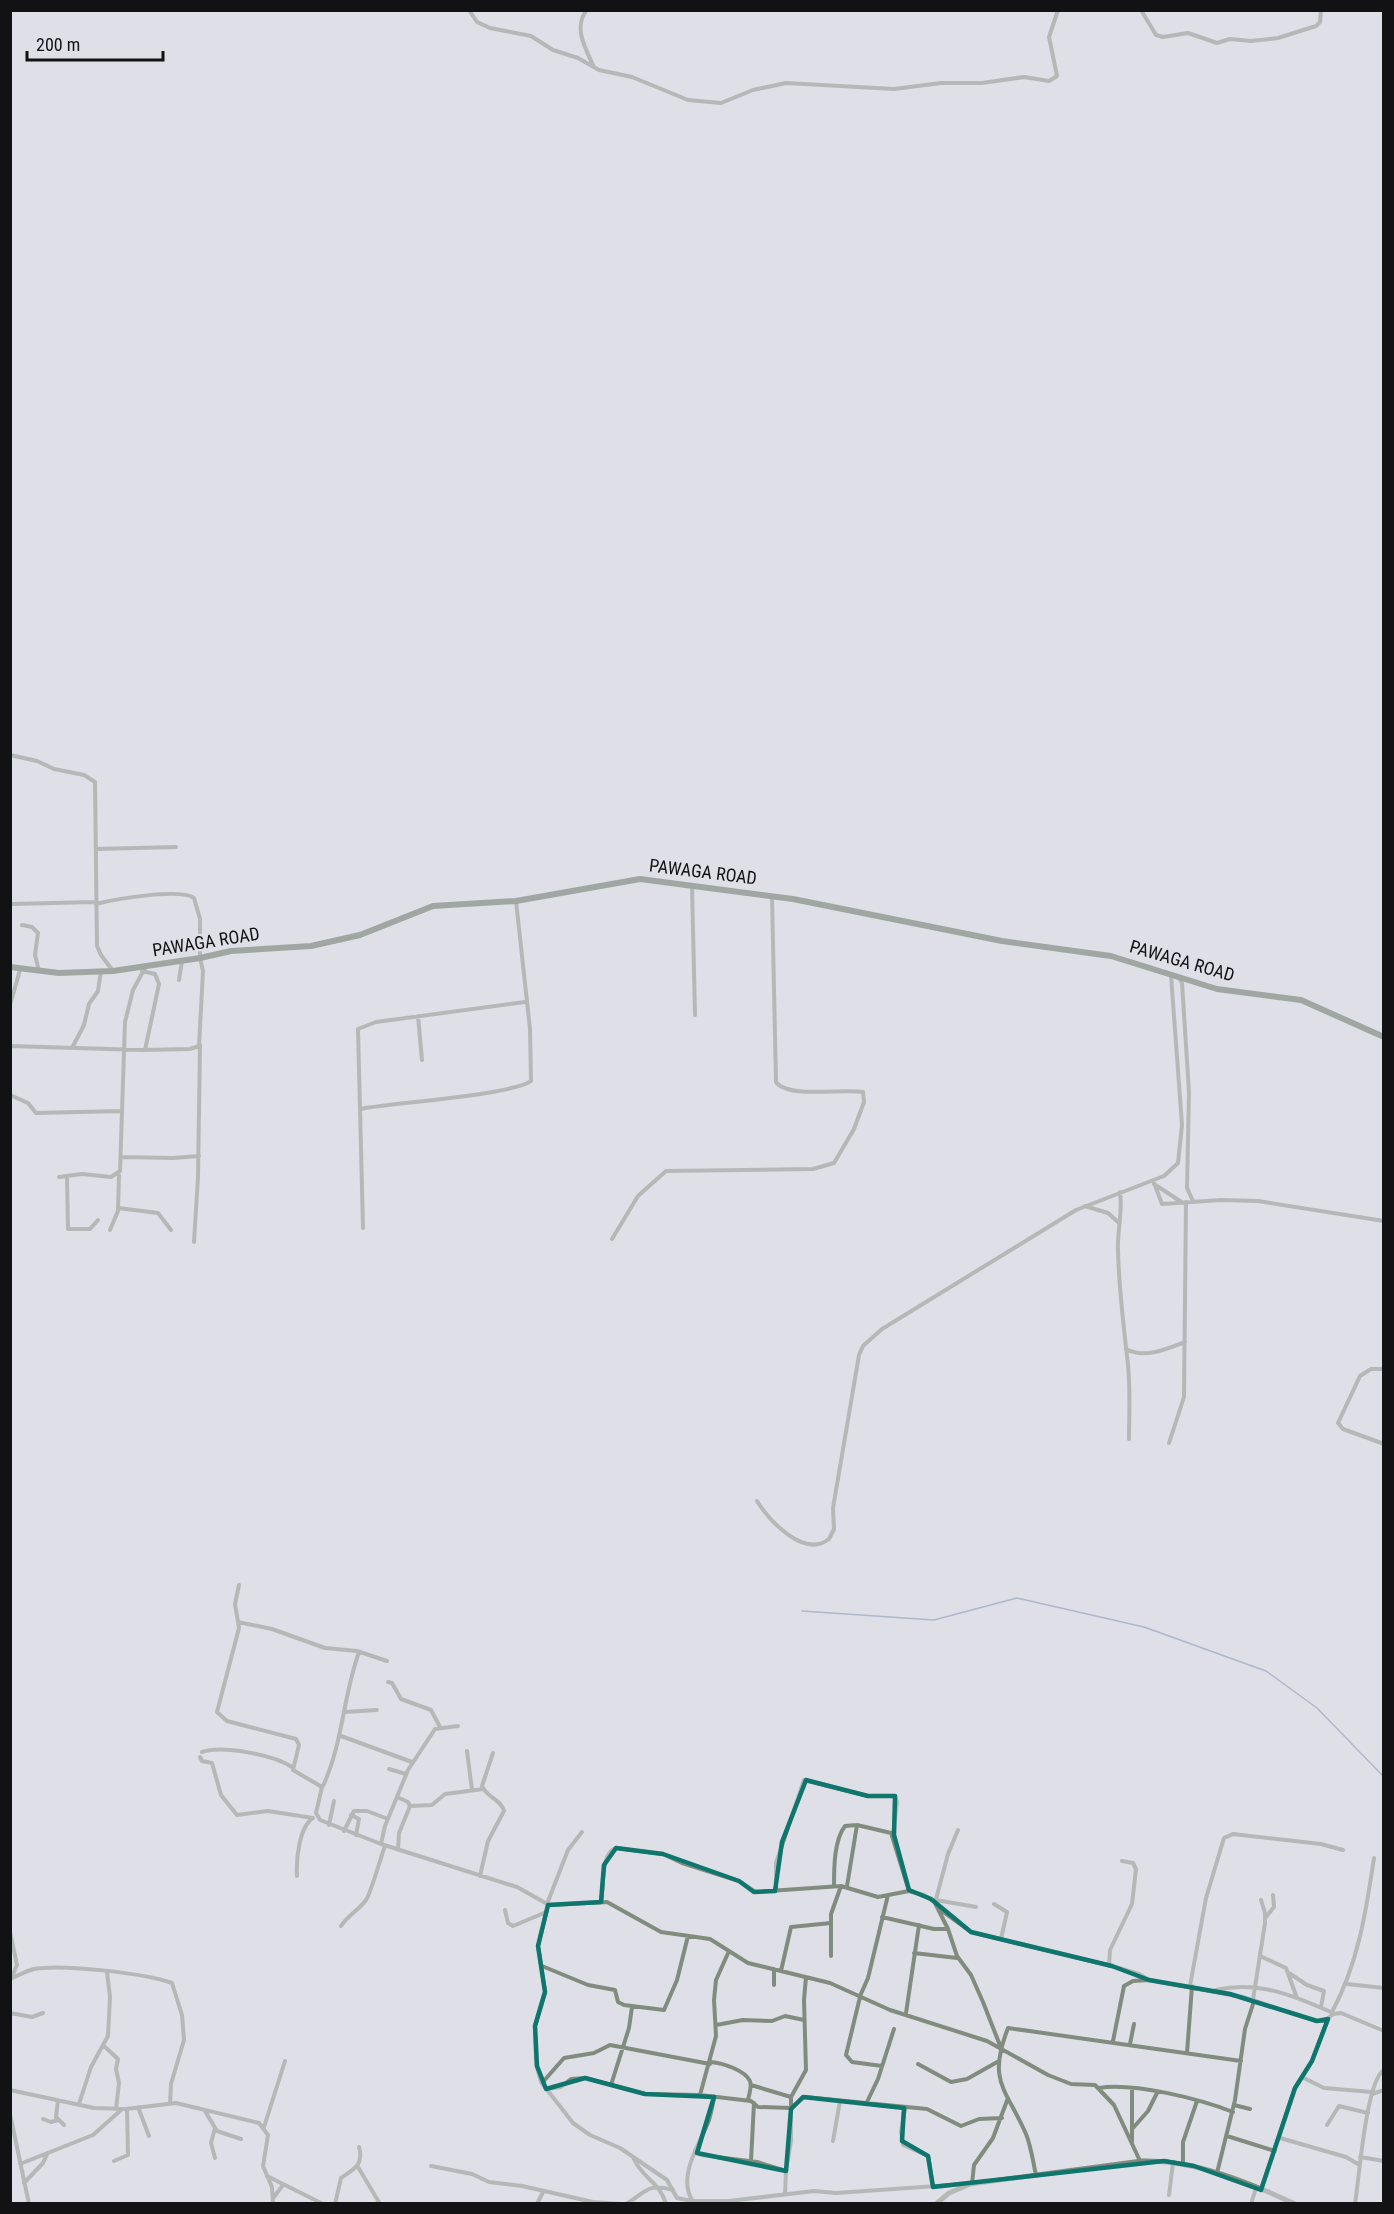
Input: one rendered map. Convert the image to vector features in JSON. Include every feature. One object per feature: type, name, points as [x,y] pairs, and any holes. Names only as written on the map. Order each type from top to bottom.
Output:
[{"type":"main road","name":"PAWAGA ROAD","points":[[10,967],[39,972],[144,969],[231,951],[311,946],[348,939],[439,905],[516,901],[629,880],[772,895],[1002,940],[1111,956],[1216,989],[1301,1000],[1383,1037]]},
{"type":"street","points":[[469,10],[477,21],[490,28],[531,36],[553,50],[594,67],[632,77],[681,99],[721,103],[753,90],[786,83],[894,89],[940,83],[982,83],[1024,77],[1049,81],[1057,76],[1049,37],[1058,10]]},
{"type":"street","points":[[586,10],[580,20],[580,28],[594,67]]},
{"type":"street","points":[[1141,10],[1156,35],[1163,37],[1188,33],[1215,44],[1230,39],[1251,41],[1282,38],[1316,26],[1320,22],[1321,10]]},
{"type":"street","points":[[10,755],[37,760],[54,769],[84,774],[94,780],[99,951],[113,970]]},
{"type":"street","points":[[96,849],[176,847]]},
{"type":"street","points":[[692,885],[695,1015]]},
{"type":"street","points":[[10,904],[96,903],[135,896],[191,895],[200,919],[200,958],[203,971],[199,1044],[199,1155],[194,1242]]},
{"type":"street","points":[[612,1239],[638,1196],[662,1173],[674,1170],[725,1172],[813,1169],[830,1166],[838,1159],[854,1130],[864,1102],[863,1092],[796,1090],[781,1088],[776,1082],[772,895]]},
{"type":"street","points":[[360,1109],[529,1083],[532,1076],[530,1029],[525,1002],[516,901]]},
{"type":"street","points":[[22,925],[32,927],[38,933],[35,955],[39,972]]},
{"type":"street","points":[[179,980],[182,961]]},
{"type":"street","points":[[111,1230],[116,1222],[122,1157],[123,1049],[127,1015],[144,969],[155,974],[159,984],[145,1050]]},
{"type":"street","points":[[10,1005],[20,970]]},
{"type":"street","points":[[72,1047],[84,1025],[89,1004],[98,991],[101,971]]},
{"type":"street","points":[[757,1501],[772,1522],[789,1535],[816,1543],[829,1539],[834,1529],[833,1508],[859,1355],[863,1346],[882,1329],[1084,1206],[1153,1182],[1174,1168],[1181,1152],[1182,1125],[1174,975]]},
{"type":"street","points":[[1174,975],[1182,983],[1186,1028],[1187,1188],[1194,1201]]},
{"type":"street","points":[[363,1228],[358,1029],[376,1022],[525,1002]]},
{"type":"street","points":[[418,1017],[422,1060]]},
{"type":"street","points":[[10,1046],[145,1050],[190,1049],[199,1044]]},
{"type":"street","points":[[10,1095],[28,1104],[36,1113],[122,1111]]},
{"type":"street","points":[[122,1157],[173,1158],[199,1155]]},
{"type":"street","points":[[59,1177],[82,1173],[111,1178],[119,1173]]},
{"type":"street","points":[[67,1177],[68,1229],[90,1229],[98,1220]]},
{"type":"street","points":[[1153,1182],[1184,1203]]},
{"type":"street","points":[[1153,1182],[1162,1204],[1194,1201],[1257,1201],[1383,1221]]},
{"type":"street","points":[[1120,1192],[1122,1210],[1118,1222],[1118,1251],[1130,1439]]},
{"type":"street","points":[[1169,1443],[1184,1397],[1184,1203]]},
{"type":"street","points":[[1084,1206],[1108,1213],[1118,1222]]},
{"type":"street","points":[[118,1208],[158,1213],[171,1230]]},
{"type":"street","points":[[1125,1348],[1140,1353],[1150,1353],[1185,1342]]},
{"type":"street","points":[[1383,1369],[1371,1369],[1360,1376],[1338,1423],[1343,1429],[1383,1444]]},
{"type":"street","points":[[239,1585],[235,1604],[238,1630],[217,1706],[219,1716],[256,1730],[296,1739],[298,1749],[292,1767]]},
{"type":"street","points":[[238,1621],[272,1629],[325,1648],[359,1652],[387,1661]]},
{"type":"street","points":[[297,1876],[297,1860],[305,1827],[315,1817],[322,1787],[341,1736],[351,1676],[359,1652]]},
{"type":"street","points":[[388,1682],[392,1683],[401,1700],[434,1713],[440,1727]]},
{"type":"street","points":[[345,1712],[377,1710]]},
{"type":"street","points":[[341,1926],[346,1917],[356,1912],[368,1897],[388,1819],[412,1762],[435,1729],[458,1726]]},
{"type":"street","points":[[341,1736],[412,1762]]},
{"type":"street","points":[[202,1752],[217,1750],[262,1755],[292,1767],[297,1775],[322,1787]]},
{"type":"street","points":[[467,1751],[472,1790]]},
{"type":"street","points":[[480,1876],[488,1841],[504,1811],[500,1803],[489,1796],[484,1789],[484,1773],[493,1753]]},
{"type":"street","points":[[200,1757],[202,1761],[212,1763],[221,1795],[237,1815],[268,1811],[315,1817],[329,1825],[383,1845],[517,1887],[547,1904],[600,1902],[615,1906],[661,1932],[710,1939],[748,1963],[830,1983],[906,2014],[961,2031],[1002,2048],[1038,2072],[1071,2084],[1099,2088],[1119,2086],[1157,2092],[1233,2112]]},
{"type":"street","points":[[389,1769],[406,1774]]},
{"type":"street","points":[[776,1891],[776,1863],[804,1780],[868,1796],[895,1796],[897,1802],[893,1837],[909,1890]]},
{"type":"street","points":[[410,1806],[432,1804],[445,1794],[484,1789]]},
{"type":"street","points":[[397,1797],[408,1802],[410,1806]]},
{"type":"street","points":[[329,1825],[334,1801]]},
{"type":"street","points":[[398,1850],[399,1833],[410,1806]]},
{"type":"street","points":[[344,1831],[354,1811],[362,1810],[388,1819]]},
{"type":"street","points":[[351,1815],[360,1820],[356,1835]]},
{"type":"street","points":[[834,1886],[836,1852],[841,1832],[845,1826],[857,1825],[887,1831],[893,1837]]},
{"type":"street","points":[[847,1886],[857,1825]]},
{"type":"street","points":[[958,1830],[948,1854],[936,1901],[958,1958],[971,1975],[1002,2048]]},
{"type":"street","points":[[582,1832],[568,1850],[547,1904],[538,1941],[545,1992],[535,2026],[536,2064],[542,2083],[573,2123],[590,2135],[620,2148],[667,2180],[677,2198],[692,2201],[749,2199],[785,2194],[971,2184],[1140,2161],[1183,2163],[1295,2204]]},
{"type":"street","points":[[1187,2053],[1191,1986],[1206,1898],[1224,1838],[1233,1834],[1343,1850]]},
{"type":"street","points":[[600,1902],[604,1885],[604,1865],[614,1848],[663,1854],[682,1863],[739,1881],[756,1892],[847,1886],[869,1896],[909,1890],[936,1901],[976,1907]]},
{"type":"street","points":[[1251,2204],[1280,2138],[1295,2088],[1316,2052],[1328,2019],[1334,2013],[1347,1984],[1358,1950],[1374,1858]]},
{"type":"street","points":[[1109,1966],[1110,1950],[1119,1936],[1132,1904],[1136,1869],[1133,1863],[1122,1861]]},
{"type":"street","points":[[831,1956],[832,1909],[841,1886]]},
{"type":"street","points":[[882,2066],[852,2062],[846,2055],[860,1996],[868,1978],[888,1894]]},
{"type":"street","points":[[1265,1918],[1274,1907],[1273,1895]]},
{"type":"street","points":[[1217,2174],[1233,2112],[1245,2030],[1257,1987],[1265,1918],[1261,1900]]},
{"type":"street","points":[[994,1904],[1007,1912],[1001,1939]]},
{"type":"street","points":[[939,1909],[971,1932],[1139,1974],[1149,1980]]},
{"type":"street","points":[[505,1910],[508,1923],[513,1926],[545,1913]]},
{"type":"street","points":[[882,1917],[948,1929]]},
{"type":"street","points":[[781,1971],[789,1928],[831,1923]]},
{"type":"street","points":[[906,2014],[919,1925]]},
{"type":"street","points":[[10,1932],[17,1965],[11,1980]]},
{"type":"street","points":[[542,1966],[588,1985],[615,1990],[618,2002],[632,2007],[666,2009],[688,1936]]},
{"type":"street","points":[[700,2095],[710,2063],[716,2025],[714,2000],[716,1980],[729,1951]]},
{"type":"street","points":[[914,1953],[958,1958]]},
{"type":"street","points":[[1260,1956],[1284,1966],[1298,1998]]},
{"type":"street","points":[[11,1980],[33,1970],[46,1968],[142,1975],[174,1985],[183,2023],[184,2040],[171,2084],[170,2104]]},
{"type":"street","points":[[774,1969],[774,1985]]},
{"type":"street","points":[[79,2104],[94,2061],[104,2045],[109,2028],[107,1972]]},
{"type":"street","points":[[1289,1973],[1309,1986],[1324,1991],[1321,2007]]},
{"type":"street","points":[[785,2194],[791,2140],[791,2097],[806,2070],[804,2020],[806,1977]]},
{"type":"street","points":[[1113,2041],[1122,1989],[1129,1982],[1149,1980],[1191,1986],[1253,2001],[1317,2021],[1328,2019]]},
{"type":"street","points":[[1347,1984],[1383,1988]]},
{"type":"street","points":[[1216,1991],[1237,1986],[1257,1987],[1298,1998],[1334,2013],[1341,2013],[1383,2031]]},
{"type":"street","points":[[611,2085],[624,2046],[632,2007]]},
{"type":"street","points":[[10,2013],[32,2016],[43,2013]]},
{"type":"street","points":[[716,2025],[743,2020],[772,2020],[785,2016],[804,2020]]},
{"type":"street","points":[[1130,2044],[1134,2024]]},
{"type":"street","points":[[1036,2176],[1027,2135],[999,2078],[999,2061],[1008,2028],[1093,2041],[1113,2041],[1241,2061]]},
{"type":"street","points":[[867,2102],[894,2029]]},
{"type":"street","points":[[542,2083],[566,2057],[589,2055],[610,2044],[730,2067],[748,2079],[751,2085],[748,2100]]},
{"type":"street","points":[[20,2164],[93,2135],[111,2121],[118,2109],[118,2059],[104,2045]]},
{"type":"street","points":[[264,2127],[285,2061]]},
{"type":"street","points":[[918,2064],[951,2082],[967,2079],[999,2061]]},
{"type":"street","points":[[1355,2204],[1358,2165],[1372,2093],[1377,2076],[1383,2070]]},
{"type":"street","points":[[1302,2077],[1324,2088],[1372,2093],[1383,2090]]},
{"type":"street","points":[[546,2089],[558,2089],[569,2080],[584,2078],[645,2094],[700,2095],[748,2100],[754,2102],[758,2107],[791,2109],[805,2097],[927,2109],[962,2126],[979,2119],[1002,2118]]},
{"type":"street","points":[[751,2085],[791,2097]]},
{"type":"street","points":[[1099,2088],[1114,2105],[1140,2161]]},
{"type":"street","points":[[1132,2089],[1132,2142]]},
{"type":"street","points":[[10,2090],[94,2109],[127,2109],[170,2104],[259,2123],[268,2135],[262,2166],[267,2175],[273,2201]]},
{"type":"street","points":[[1132,2128],[1148,2112],[1157,2092]]},
{"type":"street","points":[[692,2201],[687,2183],[695,2150],[708,2123],[714,2098]]},
{"type":"street","points":[[971,2184],[974,2165],[987,2150],[1002,2118],[1008,2098]]},
{"type":"street","points":[[58,2100],[56,2112],[58,2120],[64,2125]]},
{"type":"street","points":[[833,2140],[840,2101]]},
{"type":"street","points":[[1183,2163],[1183,2142],[1197,2101]]},
{"type":"street","points":[[751,2162],[754,2102]]},
{"type":"street","points":[[1234,2105],[1250,2109]]},
{"type":"street","points":[[1327,2125],[1341,2106],[1368,2113]]},
{"type":"street","points":[[138,2107],[149,2136]]},
{"type":"street","points":[[905,2108],[902,2141],[905,2147],[928,2156],[933,2187]]},
{"type":"street","points":[[114,2161],[128,2155],[127,2109]]},
{"type":"street","points":[[205,2110],[215,2128],[221,2133],[241,2139]]},
{"type":"street","points":[[10,2114],[29,2204]]},
{"type":"street","points":[[43,2119],[51,2122],[58,2120]]},
{"type":"street","points":[[215,2128],[211,2143],[215,2158]]},
{"type":"street","points":[[1227,2136],[1275,2151]]},
{"type":"street","points":[[1280,2138],[1346,2157],[1358,2165]]},
{"type":"street","points":[[335,2204],[341,2178],[358,2167],[361,2158],[359,2147]]},
{"type":"street","points":[[695,2150],[701,2155],[751,2162],[786,2171]]},
{"type":"street","points":[[24,2184],[43,2163],[47,2153]]},
{"type":"street","points":[[1360,2157],[1383,2161]]},
{"type":"street","points":[[634,2158],[641,2171],[658,2186],[666,2204]]},
{"type":"street","points":[[1169,2195],[1173,2162]]},
{"type":"street","points":[[431,2166],[543,2192],[593,2202],[621,2204]]},
{"type":"street","points":[[358,2167],[380,2204]]},
{"type":"street","points":[[267,2175],[323,2204]]},
{"type":"street","points":[[936,2204],[949,2193],[971,2184]]},
{"type":"street","points":[[273,2201],[283,2185]]},
{"type":"street","points":[[626,2204],[644,2190],[658,2186],[673,2190]]},
{"type":"street","points":[[537,2204],[543,2192]]},
{"type":"highlighted area","points":[[806,1780],[868,1796],[895,1796],[894,1835],[909,1890],[931,1899],[971,1932],[1112,1966],[1149,1980],[1230,1994],[1317,2021],[1328,2019],[1312,2061],[1295,2088],[1261,2190],[1194,2166],[1164,2161],[933,2187],[928,2156],[902,2141],[904,2108],[803,2097],[791,2109],[786,2171],[697,2153],[714,2097],[645,2094],[585,2078],[546,2089],[537,2066],[535,2026],[545,1992],[538,1946],[548,1905],[601,1902],[604,1865],[616,1848],[663,1854],[739,1881],[754,1892],[775,1891],[782,1842]]},
{"type":"waterway","points":[[802,1611],[934,1620],[1017,1598],[1144,1627],[1266,1671],[1317,1708],[1384,1777]]}]
